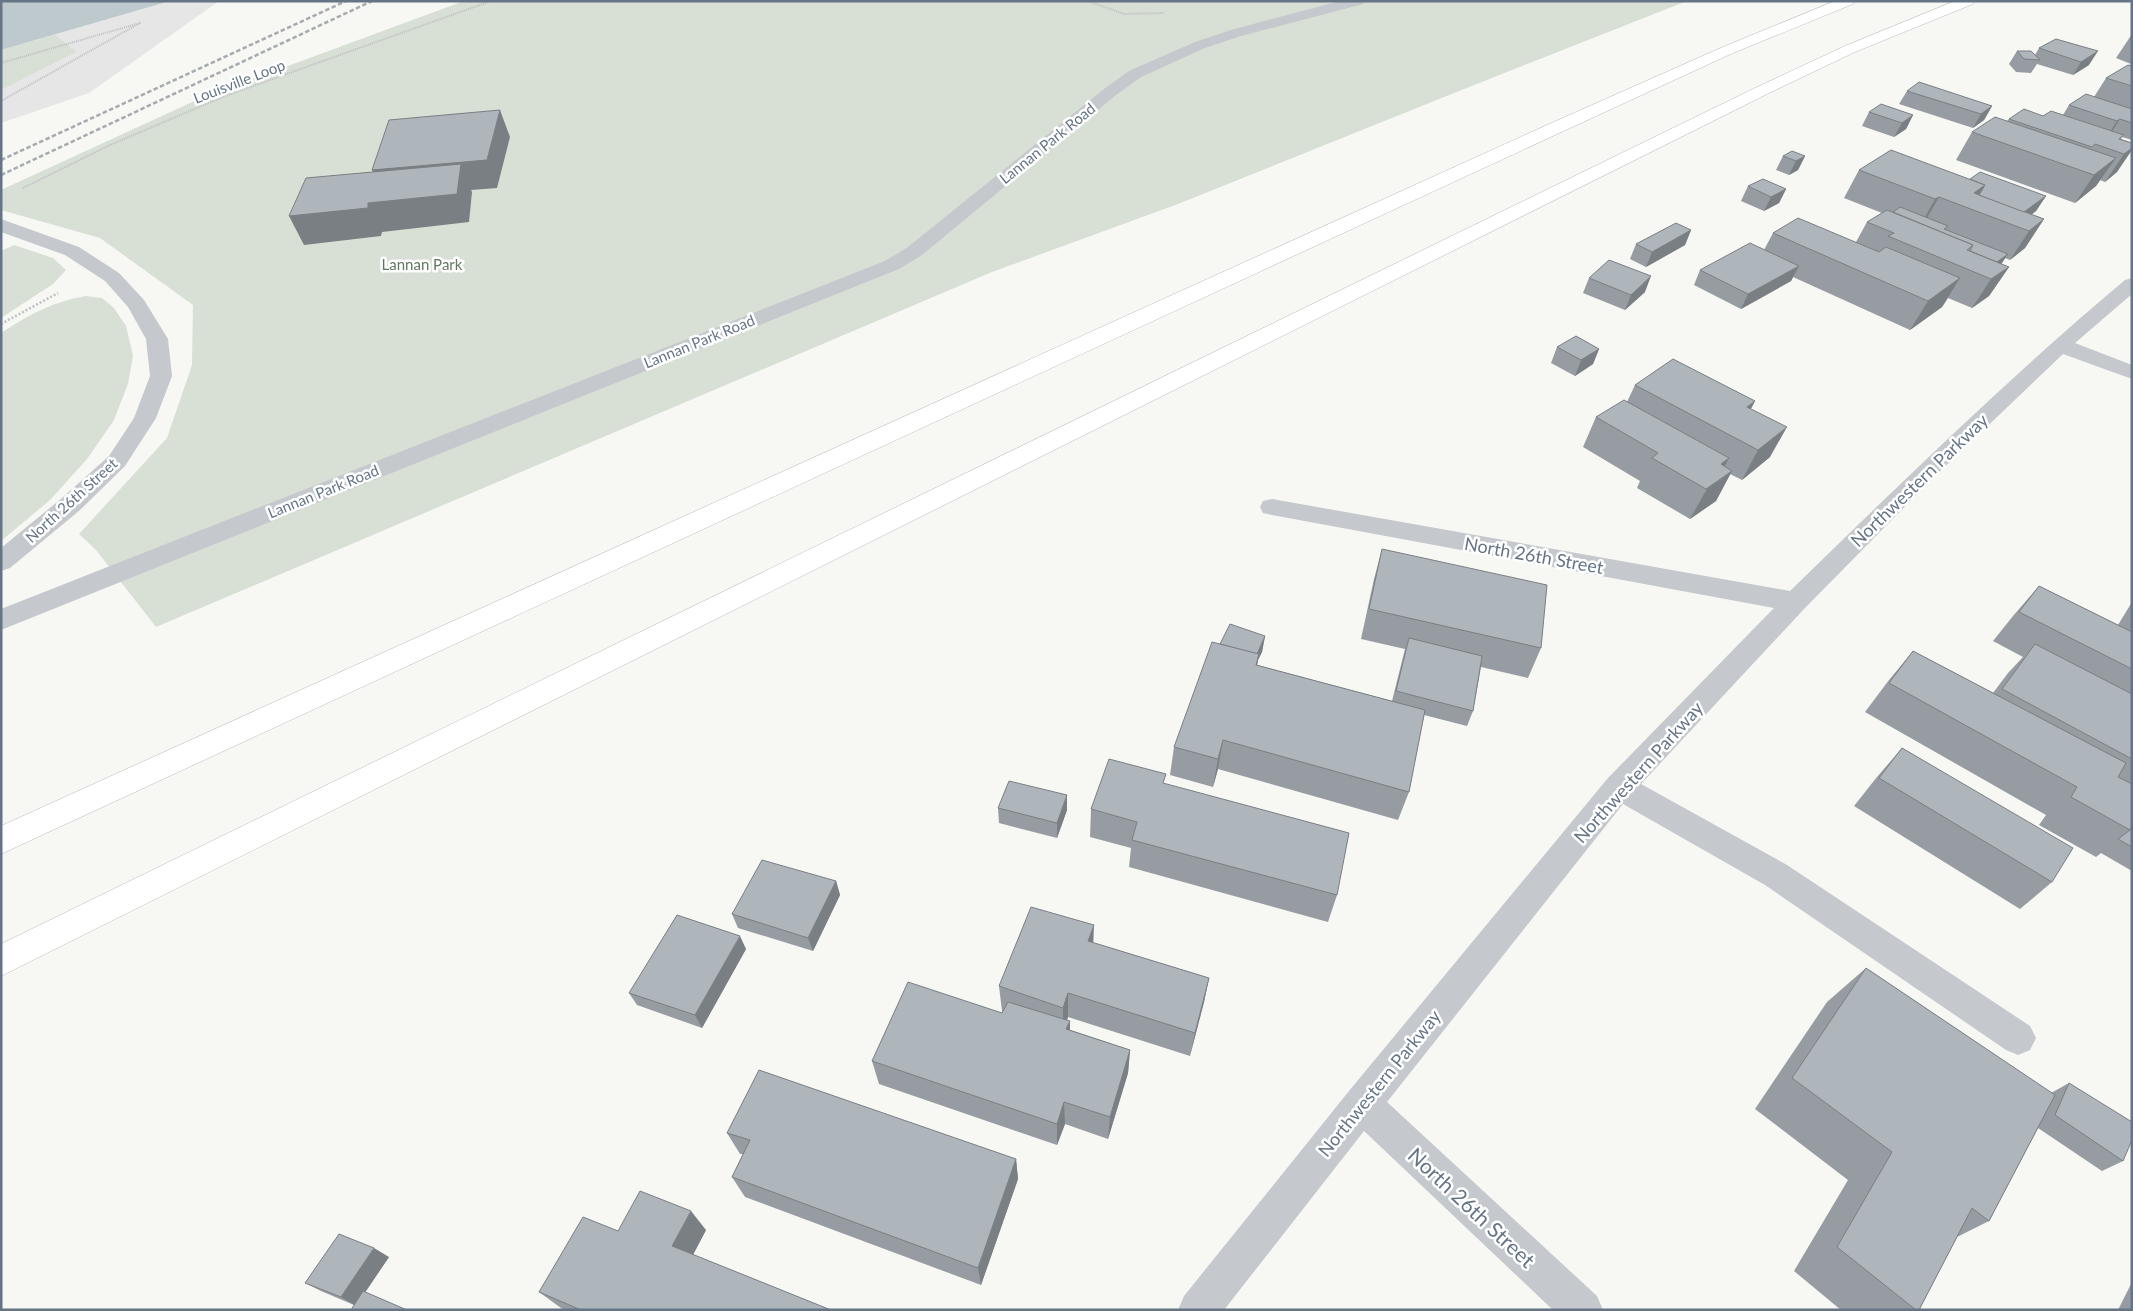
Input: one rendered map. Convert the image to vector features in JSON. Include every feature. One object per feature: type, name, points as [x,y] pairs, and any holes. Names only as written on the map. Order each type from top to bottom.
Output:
[{"type":"highway","points":[[1,841],[1562,125],[1728,50],[1848,1]]},
{"type":"highway","points":[[1,961],[1750,97],[1850,49],[1968,1]]},
{"type":"street","name":"Lannan Park Road","points":[[1,620],[892,265],[915,251],[1110,92],[1136,74],[1200,45],[1236,33],[1358,1]]},
{"type":"street","name":"North 26th Street","points":[[1,225],[72,251],[112,277],[138,304],[157,339],[161,376],[145,418],[117,461],[71,504],[1,562]]},
{"type":"street","name":"Northwestern Parkway","points":[[1198,1310],[1619,787],[1796,602],[1927,471],[2060,345],[2132,284]]},
{"type":"street","points":[[2060,345],[2132,374]]},
{"type":"street","name":"North 26th Street","points":[[1272,508],[1796,602]]},
{"type":"street","points":[[1619,787],[1776,875],[2018,1038]]},
{"type":"street","name":"North 26th Street","points":[[1362,1104],[1583,1310]]},
{"type":"path","name":"Louisville Loop","points":[[18,190],[110,145],[225,96],[491,1]]},
{"type":"path","points":[[1088,1],[1124,14],[1167,13]]},
{"type":"path","points":[[1,63],[140,24],[1,101]]},
{"type":"path","points":[[1,324],[59,292]]},
{"type":"shaded area","points":[[1,1],[170,1],[1,50]]},
{"type":"shaded area","points":[[170,1],[219,1],[89,93],[1,123],[1,50]]},
{"type":"green space","name":"Lannan Park","points":[[464,1],[1687,1],[1178,204],[992,272],[156,627],[96,550],[79,534],[167,438],[192,365],[193,305],[100,238],[1,210],[1,190],[201,98]]},
{"type":"green space","points":[[55,35],[76,52],[1,90],[1,50]]},
{"type":"green space","points":[[14,245],[53,258],[66,270],[53,284],[1,318],[1,251]]},
{"type":"green space","points":[[86,296],[102,298],[114,308],[126,326],[133,356],[128,384],[114,420],[87,459],[50,500],[1,541],[1,333],[42,310],[62,302]]},
{"type":"building","points":[[2056,39],[2098,51],[2081,62],[2039,48]]},
{"type":"building","points":[[2017,51],[2031,51],[2040,60],[2024,59]]},
{"type":"building","points":[[2128,65],[2132,66],[2132,86],[2106,78]]},
{"type":"building","points":[[1919,82],[1992,106],[1981,114],[1907,91]]},
{"type":"building","points":[[2086,94],[2132,109],[2132,123],[2120,119],[2117,121],[2069,105]]},
{"type":"building","points":[[1881,104],[1913,115],[1902,123],[1869,112]]},
{"type":"building","points":[[2024,109],[2043,116],[2051,111],[2124,135],[2119,139],[2132,143],[2132,148],[2124,154],[2095,144],[2092,147],[2009,119]]},
{"type":"building","points":[[500,110],[487,160],[372,170],[389,120]]},
{"type":"building","points":[[1995,117],[2116,158],[2094,175],[1972,132]]},
{"type":"building","points":[[1891,150],[1985,185],[1974,193],[2044,219],[2029,231],[1939,197],[1935,199],[1859,170]]},
{"type":"building","points":[[1792,151],[1805,156],[1796,161],[1783,156]]},
{"type":"building","points":[[461,164],[457,194],[368,203],[368,208],[289,216],[306,178]]},
{"type":"building","points":[[1980,172],[2046,196],[2024,212],[1979,195],[1985,185],[1970,179]]},
{"type":"building","points":[[1763,179],[1786,189],[1771,197],[1748,186]]},
{"type":"building","points":[[1900,207],[1948,226],[1944,229],[2008,254],[1997,262],[1970,251],[1973,245],[1893,212]]},
{"type":"building","points":[[1887,210],[1973,245],[1967,250],[2009,267],[1991,279],[1888,236],[1894,233],[1867,222]]},
{"type":"building","points":[[1798,218],[1879,252],[1886,247],[1960,278],[1928,301],[1773,233]]},
{"type":"building","points":[[1676,223],[1691,230],[1652,252],[1636,244]]},
{"type":"building","points":[[1750,243],[1799,266],[1748,294],[1700,270]]},
{"type":"building","points":[[1609,260],[1651,276],[1631,295],[1589,278]]},
{"type":"building","points":[[1576,336],[1599,349],[1581,360],[1557,347]]},
{"type":"building","points":[[1673,359],[1755,401],[1747,407],[1787,427],[1758,450],[1635,385]]},
{"type":"building","points":[[1624,400],[1729,458],[1721,464],[1732,471],[1706,489],[1652,458],[1658,453],[1596,417]]},
{"type":"building","points":[[1382,549],[1547,585],[1541,648],[1369,609]]},
{"type":"building","points":[[2039,586],[2132,632],[2132,669],[2019,612]]},
{"type":"building","points":[[1230,624],[1265,636],[1257,654],[1220,644]]},
{"type":"building","points":[[1409,638],[1482,656],[1473,711],[1396,691]]},
{"type":"building","points":[[1212,642],[1259,654],[1256,665],[1425,710],[1409,792],[1223,740],[1218,759],[1174,747]]},
{"type":"building","points":[[2035,644],[2132,694],[2132,759],[2002,689]]},
{"type":"building","points":[[1913,651],[2126,763],[2118,777],[2132,784],[2132,826],[2130,830],[2071,797],[2077,787],[1889,683]]},
{"type":"building","points":[[1902,748],[2073,848],[2052,882],[1879,778]]},
{"type":"building","points":[[1109,759],[1166,774],[1163,783],[1349,833],[1337,895],[1132,840],[1137,822],[1091,809]]},
{"type":"building","points":[[1009,781],[1067,795],[1057,823],[998,808]]},
{"type":"building","points":[[2132,826],[2132,847],[2118,839],[2130,830]]},
{"type":"building","points":[[762,860],[836,881],[808,938],[732,914]]},
{"type":"building","points":[[1031,907],[1094,925],[1088,941],[1209,978],[1195,1033],[1068,993],[1063,1008],[999,986]]},
{"type":"building","points":[[677,915],[740,936],[695,1015],[629,993]]},
{"type":"building","points":[[1866,968],[2055,1095],[1989,1221],[1972,1208],[1919,1310],[1916,1310],[1837,1247],[1892,1152],[1792,1078]]},
{"type":"building","points":[[908,982],[1002,1013],[1008,1002],[1070,1021],[1066,1029],[1130,1050],[1110,1117],[1064,1102],[1057,1124],[872,1061]]},
{"type":"building","points":[[759,1070],[1016,1159],[978,1268],[732,1177],[750,1140],[727,1133]]},
{"type":"building","points":[[2069,1083],[2132,1122],[2132,1140],[2123,1161],[2055,1115]]},
{"type":"building","points":[[640,1191],[691,1211],[672,1246],[831,1310],[581,1310],[539,1292],[583,1217],[618,1231]]},
{"type":"building","points":[[339,1234],[374,1248],[341,1297],[305,1283]]},
{"type":"building","points":[[363,1291],[407,1310],[351,1310]]},
{"type":"railway","points":[[1,160],[346,1]]},
{"type":"railway","points":[[1,175],[372,1]]}]
